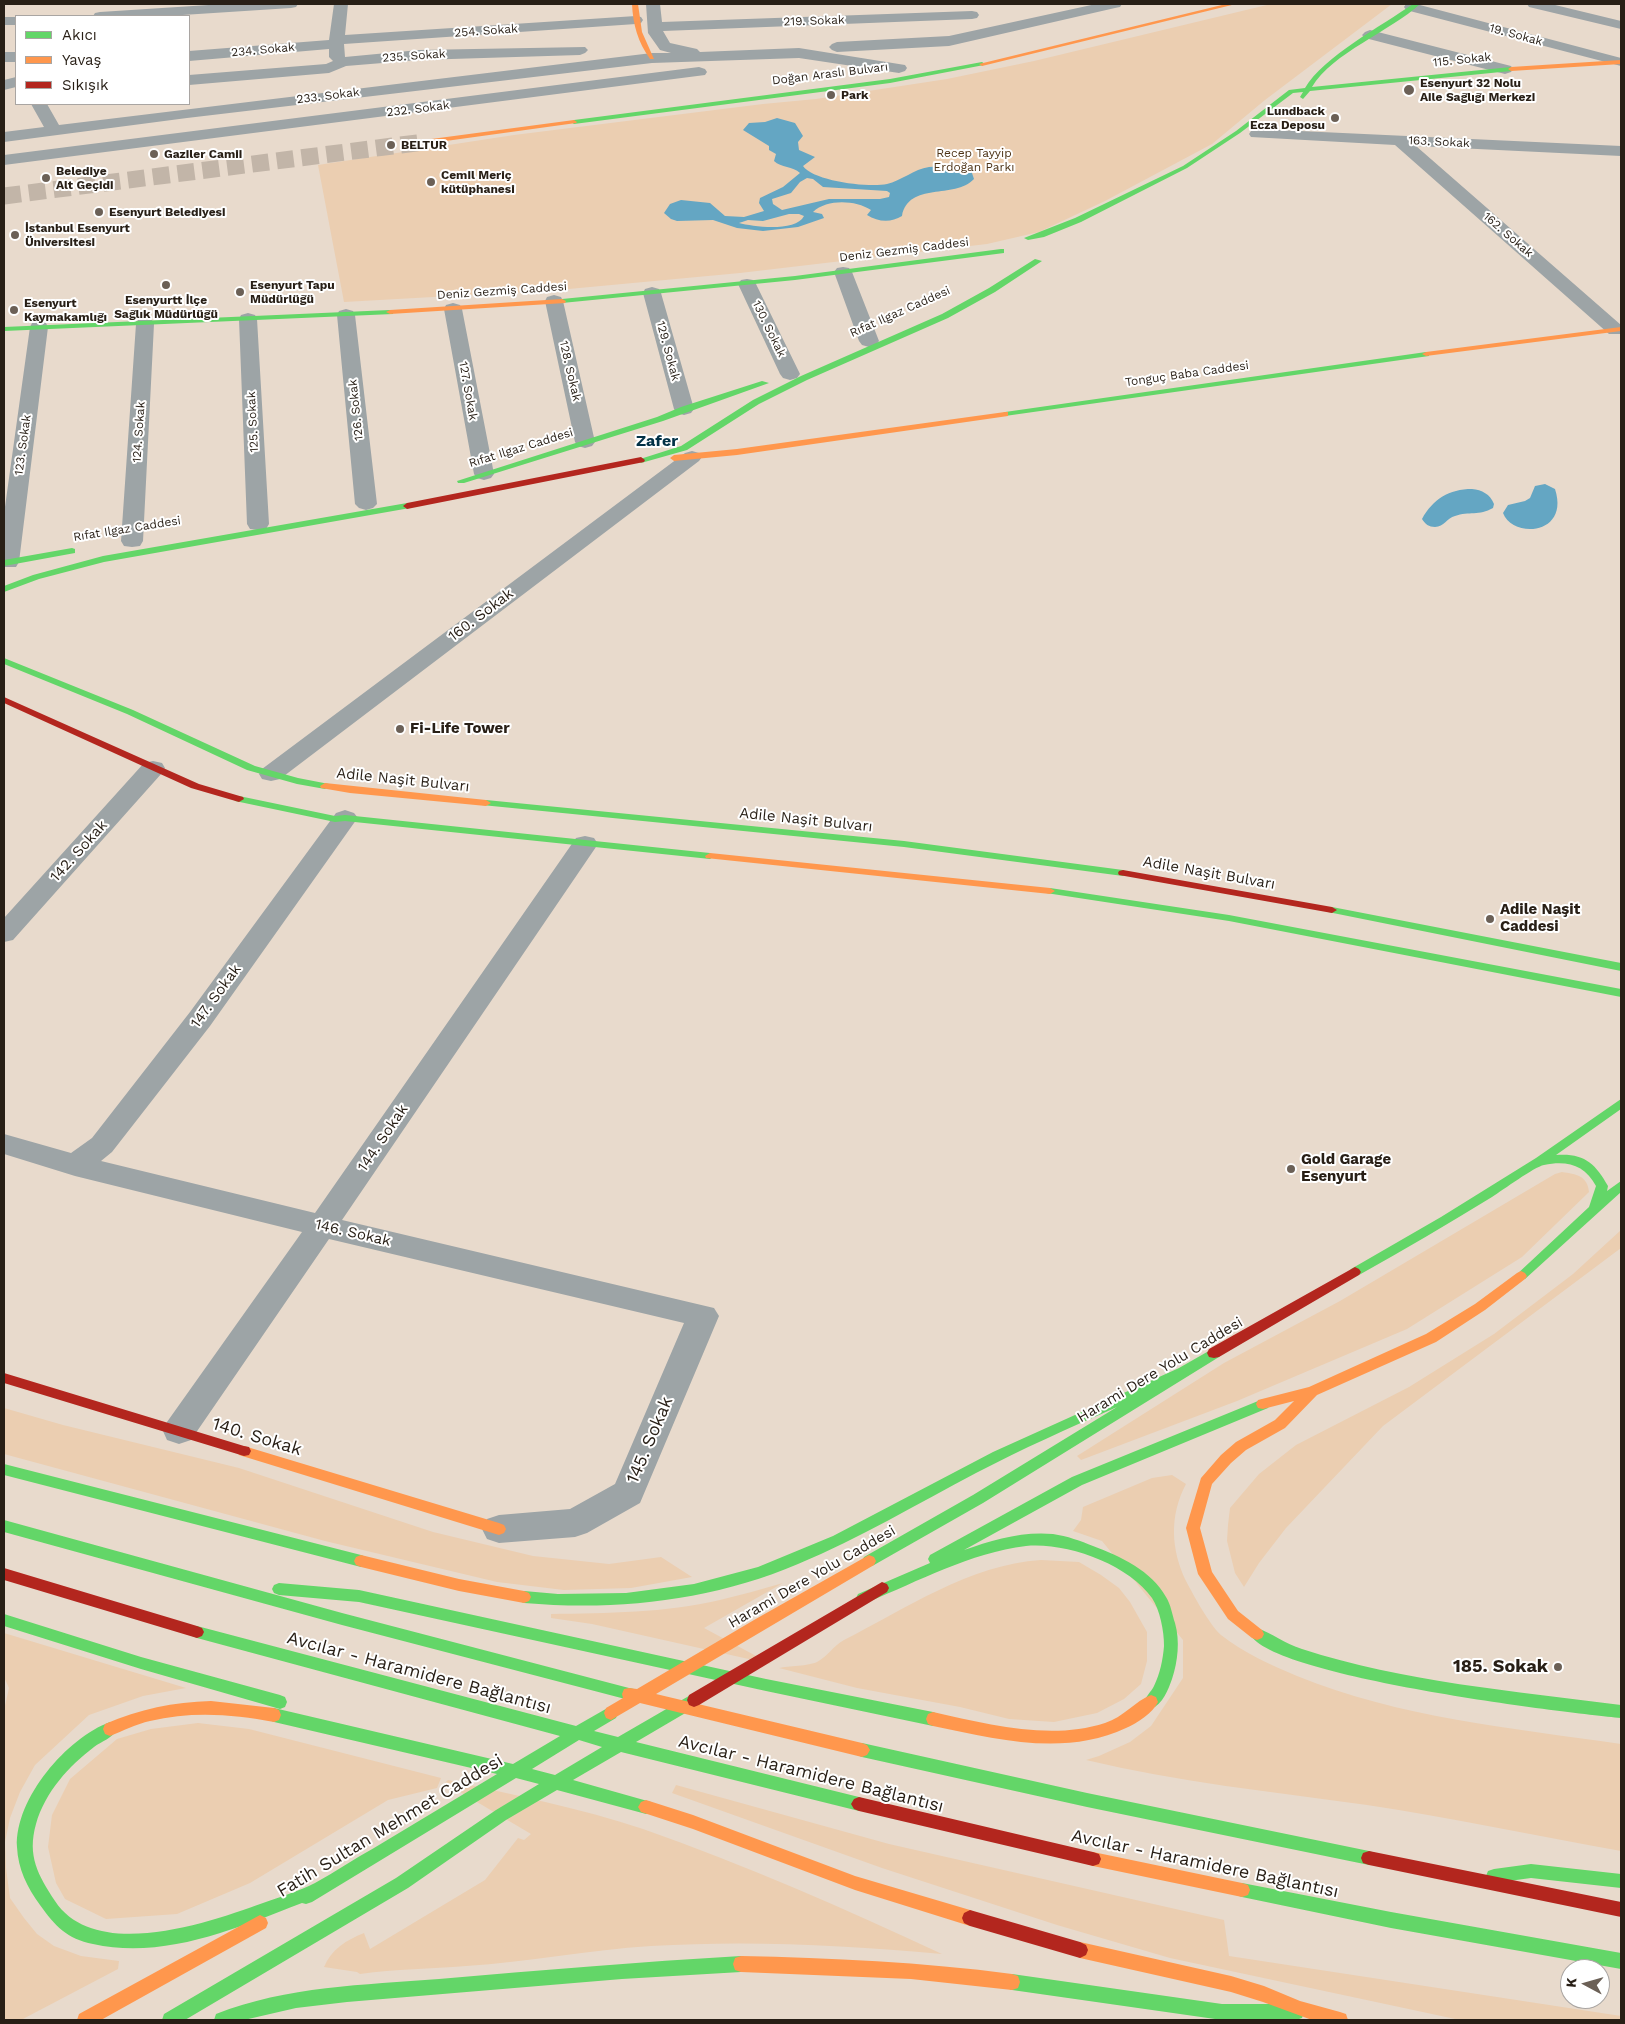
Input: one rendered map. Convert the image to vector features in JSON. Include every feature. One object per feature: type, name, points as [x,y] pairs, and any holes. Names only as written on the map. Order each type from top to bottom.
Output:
[{"type":"main road","points":[[634,4],[636,20],[647,52]]},
{"type":"main road","name":"Doğan Araslı Bulvarı","points":[[414,133],[971,57],[1196,4]]},
{"type":"main road","name":"Doğan Araslı Bulvarı","points":[[424,142],[890,81],[977,65],[1076,43],[1233,4]]},
{"type":"main road","points":[[1076,43],[1185,22],[1248,6]]},
{"type":"main road","points":[[1291,107],[1304,96],[1306,88],[1330,63],[1414,6]]},
{"type":"main road","points":[[1066,35],[1090,26]]},
{"type":"main road","name":"115. Sokak","points":[[1306,88],[1504,69],[1621,62]]},
{"type":"main road","points":[[1038,261],[1050,250],[1024,238],[1041,235],[1078,220],[1185,167],[1238,132],[1291,91],[1306,88]]},
{"type":"main road","points":[[1253,137],[1270,123]]},
{"type":"main road","points":[[1084,230],[1124,208],[1191,177]]},
{"type":"main road","name":"Deniz Gezmiş Caddesi","points":[[4,329],[453,309],[652,293],[843,272],[1007,258],[1038,261]]},
{"type":"main road","name":"Rıfat Ilgaz Caddesi","points":[[451,484],[660,419],[687,415],[734,394],[790,374],[959,301],[995,279],[1007,258]]},
{"type":"main road","name":"Rıfat Ilgaz Caddesi","points":[[4,589],[61,570],[117,556],[570,476],[686,448],[702,432],[712,430],[768,395],[913,332],[969,304],[1038,261]]},
{"type":"main road","name":"Tonguç Baba Caddesi","points":[[648,458],[692,457],[1384,360],[1618,330]]},
{"type":"main road","name":"Tonguç Baba Caddesi","points":[[702,432],[709,442],[724,446],[757,448]]},
{"type":"main road","points":[[546,455],[538,465],[539,469],[551,475],[570,476]]},
{"type":"main road","name":"Rıfat Ilgaz Caddesi","points":[[137,541],[258,524],[420,492]]},
{"type":"main road","name":"Rıfat Ilgaz Caddesi","points":[[6,563],[86,549]]},
{"type":"main road","name":"Adile Naşit Bulvarı","points":[[4,662],[130,712],[251,768],[298,782],[350,790],[904,844],[1092,868],[1259,896],[1621,967]]},
{"type":"main road","points":[[4,700],[195,786],[255,804],[335,819],[346,818],[1078,894],[1229,918],[1621,993]]},
{"type":"main road","points":[[1588,960],[1621,962]]},
{"type":"main road","name":"Harami Dere Yolu Caddesi","points":[[709,1654],[978,1499],[1179,1373],[1376,1261],[1540,1161],[1621,1104]]},
{"type":"main road","points":[[1540,1161],[1569,1159],[1589,1164],[1597,1174],[1602,1186],[1595,1207]]},
{"type":"main road","points":[[170,2020],[396,1887],[501,1815],[755,1665],[863,1598],[1077,1481],[1268,1402],[1312,1391],[1431,1338],[1480,1307],[1544,1258],[1595,1207],[1621,1185]]},
{"type":"main road","points":[[4,1469],[263,1537],[506,1594],[549,1599],[598,1600],[648,1596],[740,1578],[792,1561],[963,1473],[1179,1373]]},
{"type":"main road","name":"140. Sokak","points":[[4,1378],[499,1529]]},
{"type":"main road","points":[[1312,1391],[1280,1424],[1241,1446],[1226,1458],[1206,1482],[1193,1528],[1205,1574],[1232,1615],[1262,1638],[1302,1656],[1361,1672],[1450,1688],[1621,1712]]},
{"type":"main road","name":"Avcılar - Haramidere Bağlantısı","points":[[4,1526],[200,1581],[520,1666],[727,1718],[1018,1786],[1208,1826],[1474,1878],[1621,1910]]},
{"type":"main road","points":[[200,1581],[359,1596],[766,1685],[974,1727],[1044,1737],[1071,1737],[1097,1733],[1130,1719],[1155,1698],[1168,1668],[1172,1637],[1161,1601],[1140,1576],[1103,1555],[1052,1540],[1008,1543],[967,1555],[863,1598]]},
{"type":"main road","name":"Avcılar - Haramidere Bağlantısı","points":[[4,1574],[171,1625],[692,1764],[1115,1864],[1391,1920],[1621,1961]]},
{"type":"main road","points":[[4,1620],[141,1663],[294,1707],[404,1746]]},
{"type":"main road","name":"Fatih Sultan Mehmet Caddesi","points":[[84,2020],[324,1887],[709,1654]]},
{"type":"main road","points":[[324,1887],[234,1919],[177,1936],[134,1942],[96,1938],[68,1928],[44,1902],[27,1866],[26,1827],[42,1792],[66,1758],[96,1734],[131,1719],[167,1710],[197,1707],[235,1710],[543,1778],[672,1815],[854,1883],[931,1907],[1092,1953],[1218,1980],[1262,1993],[1306,2012],[1340,2020]]},
{"type":"main road","points":[[1474,1878],[1530,1870],[1621,1881]]},
{"type":"main road","points":[[222,2020],[234,2015],[292,2000],[642,1969],[741,1964],[849,1966],[961,1975],[1222,2012],[1306,2012]]},
{"type":"street","points":[[112,15],[290,4]]},
{"type":"street","points":[[341,4],[337,42],[338,65],[347,94]]},
{"type":"street","points":[[652,4],[656,33],[665,47],[686,52],[902,45],[949,41],[1115,4]]},
{"type":"street","points":[[1534,4],[1621,25]]},
{"type":"street","name":"19. Sokak","points":[[1414,6],[1621,62]]},
{"type":"street","points":[[970,10],[980,34],[971,57]]},
{"type":"street","name":"219. Sokak","points":[[655,27],[970,10]]},
{"type":"street","points":[[559,18],[569,51]]},
{"type":"street","name":"254. Sokak","points":[[337,42],[559,18],[636,20]]},
{"type":"street","points":[[980,34],[1015,48]]},
{"type":"street","points":[[1370,35],[1504,69]]},
{"type":"street","name":"234. Sokak","points":[[190,56],[337,42]]},
{"type":"street","name":"235. Sokak","points":[[190,80],[328,68],[343,62],[419,55],[569,51],[647,52]]},
{"type":"street","points":[[647,52],[798,53],[898,68]]},
{"type":"street","name":"233. Sokak","points":[[4,137],[451,82],[647,52]]},
{"type":"street","name":"232. Sokak","points":[[4,160],[125,151],[464,103],[750,67],[898,68]]},
{"type":"street","points":[[451,82],[477,119]]},
{"type":"street","points":[[40,105],[54,130]]},
{"type":"street","points":[[117,122],[125,151]]},
{"type":"street","name":"163. Sokak","points":[[1253,137],[1400,141],[1621,151]]},
{"type":"street","name":"162. Sokak","points":[[1400,141],[1618,330]]},
{"type":"street","points":[[843,272],[870,341]]},
{"type":"street","name":"130. Sokak","points":[[747,284],[790,374]]},
{"type":"street","name":"129. Sokak","points":[[652,293],[687,415]]},
{"type":"street","name":"128. Sokak","points":[[554,301],[586,442]]},
{"type":"street","name":"127. Sokak","points":[[453,309],[484,474]]},
{"type":"street","name":"126. Sokak","points":[[346,315],[366,504]]},
{"type":"street","name":"125. Sokak","points":[[248,319],[258,524]]},
{"type":"street","name":"124. Sokak","points":[[137,541],[145,324]]},
{"type":"street","name":"123. Sokak","points":[[6,563],[39,327]]},
{"type":"street","name":"160. Sokak","points":[[271,774],[692,457]]},
{"type":"street","name":"142. Sokak","points":[[4,934],[154,768]]},
{"type":"street","name":"147. Sokak","points":[[76,1165],[102,1145],[188,1035],[346,818]]},
{"type":"street","name":"144. Sokak","points":[[179,1431],[585,844]]},
{"type":"street","name":"146. Sokak","points":[[4,1144],[76,1165],[322,1226],[703,1316]]},
{"type":"street","name":"145. Sokak","points":[[499,1529],[575,1523],[628,1493],[703,1316]]},
{"type":"green space","name":"Recep Tayyip Erdoğan Parkı","points":[[1271,4],[1392,4],[1265,100],[1212,144],[1105,201],[1039,232],[987,244],[740,273],[558,290],[344,302],[318,165],[514,135],[816,99],[947,79],[1034,61]]},
{"type":"green space","points":[[1562,1172],[1584,1179],[1589,1192],[1522,1257],[1407,1329],[1237,1401],[1081,1460],[1077,1456],[1224,1363],[1340,1301],[1555,1174]]},
{"type":"green space","points":[[1621,1230],[1621,1248],[1383,1426],[1286,1528],[1259,1563],[1244,1587],[1235,1573],[1227,1541],[1230,1508],[1259,1474],[1296,1445],[1409,1387],[1494,1334],[1573,1274]]},
{"type":"green space","points":[[4,1408],[63,1425],[239,1468],[433,1532],[533,1556],[609,1564],[661,1557],[692,1577],[631,1588],[564,1590],[497,1582],[325,1541],[4,1454]]},
{"type":"green space","points":[[1172,1475],[1186,1484],[1177,1508],[1175,1521],[1174,1533],[1177,1557],[1193,1594],[1221,1635],[1248,1653],[1287,1672],[1376,1702],[1457,1720],[1621,1744],[1621,1851],[1399,1810],[1191,1780],[1086,1760],[1130,1742],[1151,1726],[1183,1678],[1183,1640],[1102,1541],[1073,1531],[1081,1520],[1083,1507],[1152,1478]]},
{"type":"green space","points":[[1041,1560],[1079,1562],[1101,1575],[1119,1588],[1130,1602],[1147,1632],[1147,1661],[1141,1684],[1124,1699],[1097,1713],[1054,1722],[1009,1719],[960,1707],[857,1688],[779,1668],[817,1662],[844,1640],[915,1602],[964,1579],[989,1570]]},
{"type":"green space","points":[[783,1583],[704,1628],[771,1664],[592,1624],[551,1618],[551,1614],[636,1612],[678,1608],[720,1600]]},
{"type":"green space","points":[[4,1633],[186,1688],[143,1696],[89,1715],[35,1765],[20,1792],[10,1818],[5,1842],[10,1898],[37,1934],[54,1946],[81,1956],[119,1961],[118,1969],[21,2020],[4,2020],[4,1710],[9,1688],[4,1677]]},
{"type":"green space","points":[[198,1723],[249,1729],[441,1778],[437,1788],[388,1800],[250,1883],[177,1914],[106,1919],[65,1899],[56,1883],[48,1847],[52,1815],[70,1779],[117,1739],[151,1729]]},
{"type":"green space","points":[[448,1780],[571,1808],[643,1829],[719,1857],[794,1888],[942,1954],[832,1946],[724,1943],[651,1946],[489,1964],[360,1974],[324,1967],[331,1955],[351,1939],[364,1933],[370,1949],[485,1880],[518,1838],[524,1840],[531,1834],[445,1783]]},
{"type":"green space","points":[[676,1785],[889,1844],[1224,1920],[1229,1956],[1560,2007],[1560,2009],[1575,2009],[1621,2016],[1621,2020],[1460,2020],[1170,1958],[1057,1925],[882,1868],[672,1793]]},
{"type":"water","points":[[777,118],[795,123],[803,136],[798,142],[799,150],[815,157],[803,166],[818,176],[829,179],[855,184],[879,185],[887,184],[923,168],[940,166],[971,170],[974,179],[955,189],[923,194],[913,198],[906,205],[902,216],[889,221],[867,215],[871,210],[857,204],[841,202],[826,205],[813,212],[822,214],[824,218],[798,227],[763,231],[737,228],[713,220],[677,221],[664,213],[670,204],[681,200],[710,203],[725,216],[744,217],[764,211],[759,203],[760,198],[783,187],[800,173],[774,161],[776,154],[769,150],[769,146],[743,130],[749,123],[765,122]],"holes":[[[807,178],[813,179],[823,187],[887,191],[890,193],[889,197],[880,199],[829,199],[782,210],[773,204],[772,199],[791,193],[800,182]],[[789,214],[804,216],[800,221],[784,226],[764,227],[739,223],[748,220],[763,221]]]},
{"type":"water","points":[[1545,484],[1555,489],[1557,504],[1555,516],[1548,524],[1528,529],[1517,527],[1509,521],[1503,513],[1508,505],[1525,501],[1530,498],[1535,486]]},
{"type":"water","points":[[1464,489],[1479,490],[1488,495],[1494,504],[1493,508],[1483,512],[1455,516],[1438,527],[1429,526],[1422,519],[1431,506],[1442,496]]},
{"type":"tunnel","points":[[4,196],[424,142]]},
{"type":"traffic: fast","points":[[1303,97],[1314,78],[1330,63],[1417,4]]},
{"type":"traffic: fast","points":[[574,122],[890,81],[982,64]]},
{"type":"traffic: fast","points":[[1028,238],[1041,235],[1078,220],[1185,167],[1238,132],[1291,91],[1511,69]]},
{"type":"traffic: fast","points":[[562,301],[795,278],[1001,251]]},
{"type":"traffic: fast","points":[[641,460],[684,448],[756,402],[804,378],[945,316],[992,290],[1038,261]]},
{"type":"traffic: fast","points":[[4,329],[390,312]]},
{"type":"traffic: fast","points":[[1005,414],[1426,354]]},
{"type":"traffic: fast","points":[[461,481],[660,419],[684,409],[765,383]]},
{"type":"traffic: fast","points":[[4,589],[36,577],[103,559],[407,506]]},
{"type":"traffic: fast","points":[[4,563],[72,551]]},
{"type":"traffic: fast","points":[[4,661],[130,712],[251,768],[297,781],[325,786]]},
{"type":"traffic: fast","points":[[239,799],[335,819],[345,818],[710,856]]},
{"type":"traffic: fast","points":[[486,803],[904,844],[1123,873]]},
{"type":"traffic: fast","points":[[1050,891],[1229,918],[1621,993]]},
{"type":"traffic: fast","points":[[1332,910],[1621,967]]},
{"type":"traffic: fast","points":[[1355,1272],[1445,1220],[1540,1161],[1621,1103]]},
{"type":"traffic: fast","points":[[1540,1161],[1569,1159],[1584,1164],[1591,1169],[1602,1186],[1595,1207]]},
{"type":"traffic: fast","points":[[1521,1276],[1621,1185]]},
{"type":"traffic: fast","points":[[869,1561],[978,1499],[1214,1353]]},
{"type":"traffic: fast","points":[[524,1597],[592,1601],[660,1596],[694,1590],[760,1572],[791,1561],[838,1540],[998,1455],[1179,1373]]},
{"type":"traffic: fast","points":[[935,1559],[1077,1481],[1263,1404]]},
{"type":"traffic: fast","points":[[4,1469],[361,1561]]},
{"type":"traffic: fast","points":[[4,1526],[342,1619],[629,1694]]},
{"type":"traffic: fast","points":[[863,1598],[931,1568],[1003,1544],[1027,1540],[1051,1540],[1084,1548],[1116,1562],[1135,1574],[1153,1589],[1162,1604],[1171,1635],[1170,1655],[1161,1687],[1157,1696],[1151,1702]]},
{"type":"traffic: fast","points":[[279,1589],[359,1596],[766,1685],[933,1719]]},
{"type":"traffic: fast","points":[[4,1620],[141,1663],[280,1702]]},
{"type":"traffic: fast","points":[[197,1632],[692,1764],[859,1804]]},
{"type":"traffic: fast","points":[[1257,1634],[1265,1640],[1292,1652],[1366,1673],[1475,1692],[1621,1712]]},
{"type":"traffic: fast","points":[[170,2020],[402,1883],[501,1815],[694,1700]]},
{"type":"traffic: fast","points":[[306,1897],[611,1713]]},
{"type":"traffic: fast","points":[[274,1715],[522,1773],[646,1807]]},
{"type":"traffic: fast","points":[[110,1729],[93,1739],[60,1767],[46,1785],[35,1804],[28,1824],[25,1845],[27,1865],[41,1894],[60,1920],[94,1937],[123,1941],[152,1940],[211,1928],[324,1887]]},
{"type":"traffic: fast","points":[[862,1750],[1087,1800],[1369,1858]]},
{"type":"traffic: fast","points":[[1494,1876],[1531,1871],[1621,1881]]},
{"type":"traffic: fast","points":[[1242,1890],[1391,1920],[1621,1961]]},
{"type":"traffic: fast","points":[[222,2020],[246,2011],[321,1996],[622,1971],[741,1964]]},
{"type":"traffic: fast","points":[[1012,1982],[1222,2012],[1296,2012]]},
{"type":"traffic: slow","points":[[635,4],[639,32],[652,58]]},
{"type":"traffic: slow","points":[[982,64],[1233,4]]},
{"type":"traffic: slow","points":[[1511,69],[1621,62]]},
{"type":"traffic: slow","points":[[424,142],[574,122]]},
{"type":"traffic: slow","points":[[390,312],[562,301]]},
{"type":"traffic: slow","points":[[1426,354],[1621,329]]},
{"type":"traffic: slow","points":[[674,458],[737,452],[1005,414]]},
{"type":"traffic: slow","points":[[325,786],[486,803]]},
{"type":"traffic: slow","points":[[710,856],[1050,891]]},
{"type":"traffic: slow","points":[[1263,1404],[1312,1391],[1431,1338],[1480,1307],[1521,1276]]},
{"type":"traffic: slow","points":[[1257,1634],[1233,1615],[1205,1574],[1193,1528],[1206,1482],[1226,1459],[1241,1446],[1280,1424],[1312,1391]]},
{"type":"traffic: slow","points":[[244,1451],[499,1529]]},
{"type":"traffic: slow","points":[[361,1561],[459,1585],[524,1597]]},
{"type":"traffic: slow","points":[[611,1713],[759,1624],[869,1561]]},
{"type":"traffic: slow","points":[[629,1694],[862,1750]]},
{"type":"traffic: slow","points":[[933,1719],[1007,1733],[1059,1737],[1084,1735],[1108,1729],[1130,1719],[1151,1702]]},
{"type":"traffic: slow","points":[[110,1729],[150,1714],[190,1708],[232,1709],[274,1715]]},
{"type":"traffic: slow","points":[[646,1807],[693,1822],[855,1883],[970,1918]]},
{"type":"traffic: slow","points":[[1093,1859],[1242,1890]]},
{"type":"traffic: slow","points":[[85,2020],[260,1923]]},
{"type":"traffic: slow","points":[[1080,1950],[1231,1984],[1264,1994],[1300,2009],[1340,2020]]},
{"type":"traffic: slow","points":[[741,1964],[911,1971],[1012,1982]]},
{"type":"traffic: jam","points":[[407,506],[641,460]]},
{"type":"traffic: jam","points":[[4,700],[195,786],[239,799]]},
{"type":"traffic: jam","points":[[1123,873],[1332,910]]},
{"type":"traffic: jam","points":[[1214,1353],[1355,1272]]},
{"type":"traffic: jam","points":[[4,1378],[244,1451]]},
{"type":"traffic: jam","points":[[4,1574],[197,1632]]},
{"type":"traffic: jam","points":[[694,1700],[882,1588]]},
{"type":"traffic: jam","points":[[859,1804],[1093,1859]]},
{"type":"traffic: jam","points":[[1369,1858],[1621,1910]]},
{"type":"traffic: jam","points":[[970,1918],[1080,1950]]},
{"type":"place","name":"Esenyurt 32 Nolu Aile Sağlığı Merkezi","points":[[1409,90]]},
{"type":"place","name":"Park","points":[[831,95]]},
{"type":"place","name":"Lundback Ecza Deposu","points":[[1335,118]]},
{"type":"place","name":"BELTUR","points":[[391,145]]},
{"type":"place","name":"Gaziler Camii","points":[[154,154]]},
{"type":"place","name":"Belediye Alt Geçidi","points":[[46,178]]},
{"type":"place","name":"Cemil Meriç kütüphanesi","points":[[431,182]]},
{"type":"place","name":"Esenyurt Belediyesi","points":[[99,212]]},
{"type":"place","name":"İstanbul Esenyurt Üniversitesi","points":[[15,235]]},
{"type":"place","name":"Esenyurtt İlçe Sağlık Müdürlüğü","points":[[166,285]]},
{"type":"place","name":"Esenyurt Tapu Müdürlüğü","points":[[240,292]]},
{"type":"place","name":"Esenyurt Kaymakamlığı","points":[[14,310]]},
{"type":"place","name":"Fi-Life Tower","points":[[400,729]]},
{"type":"place","name":"Adile Naşit Caddesi","points":[[1490,919]]},
{"type":"place","name":"Gold Garage Esenyurt","points":[[1291,1169]]},
{"type":"place","name":"185. Sokak","points":[[1558,1667]]},
{"type":"district","name":"Zafer","points":[[657,441]]}]
